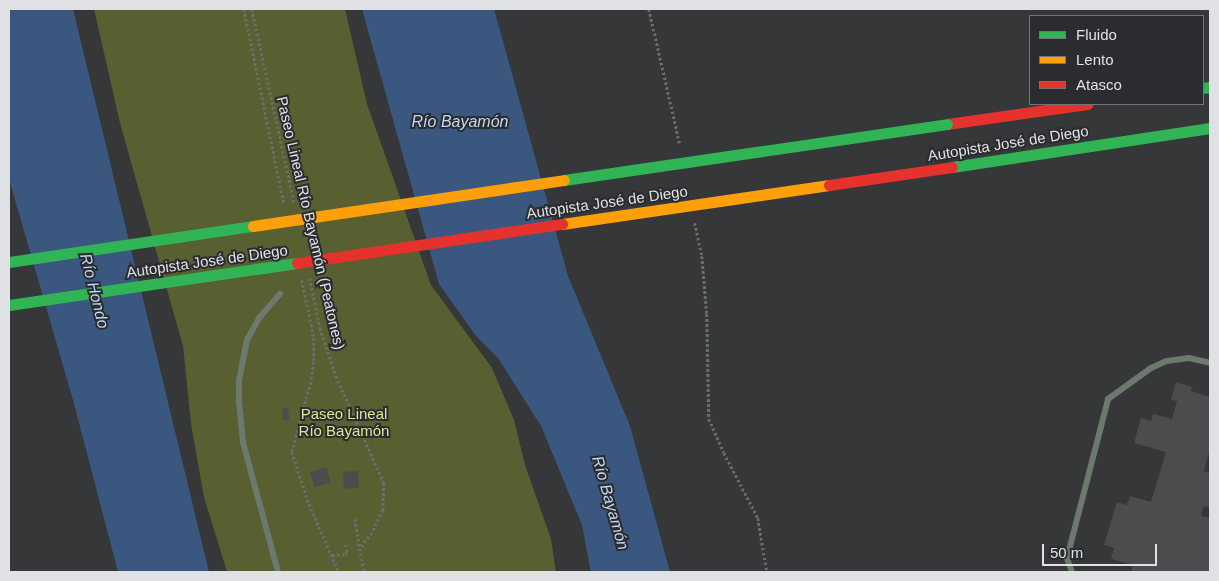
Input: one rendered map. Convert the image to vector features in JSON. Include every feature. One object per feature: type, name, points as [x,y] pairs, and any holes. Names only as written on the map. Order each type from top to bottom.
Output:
[{"type":"highway","name":"Autopista José de Diego","points":[[9,262],[1081,105]]},
{"type":"highway","name":"Autopista José de Diego","points":[[9,305],[1210,128]]},
{"type":"lane","points":[[278,572],[243,442],[239,380],[247,340],[259,318],[280,294]]},
{"type":"lane","points":[[1072,572],[1067,558],[1108,398],[1151,368],[1167,361],[1189,358],[1210,363]]},
{"type":"path","name":"Paseo Lineal Río Bayamón (Peatones)","points":[[252,9],[296,208]]},
{"type":"path","points":[[649,9],[681,150]]},
{"type":"path","points":[[694,218],[702,256],[707,314],[709,419],[724,453],[758,518],[767,572]]},
{"type":"path","name":"Paseo Lineal Río Bayamón (Peatones)","points":[[309,275],[320,328],[334,370],[384,483],[382,510],[372,534],[361,547]]},
{"type":"path","points":[[355,519],[364,572]]},
{"type":"path","points":[[332,555],[345,554],[347,552],[345,544]]},
{"type":"green space","name":"Paseo Lineal Río Bayamón","points":[[94,9],[345,9],[367,104],[431,285],[492,368],[514,420],[525,465],[551,539],[556,572],[227,572],[204,497],[191,424],[183,346],[120,123]]},
{"type":"water","name":"Río Hondo","points":[[9,9],[73,9],[209,572],[118,572],[73,400],[9,179]]},
{"type":"water","name":"Río Bayamón","points":[[362,9],[494,9],[568,276],[630,426],[670,572],[591,572],[582,525],[541,426],[498,358],[476,336],[439,284]]},
{"type":"building","points":[[1176,382],[1192,387],[1191,391],[1210,397],[1210,449],[1204,471],[1210,473],[1210,507],[1204,506],[1201,516],[1210,518],[1210,572],[1131,572],[1133,565],[1111,559],[1114,548],[1104,545],[1117,502],[1127,505],[1130,496],[1151,502],[1166,452],[1134,443],[1141,418],[1151,421],[1153,414],[1172,419],[1177,401],[1171,400]]},
{"type":"building","points":[[288,408],[289,420],[283,420],[282,409]]},
{"type":"building","points":[[326,467],[331,482],[315,487],[310,472]]},
{"type":"building","points":[[358,471],[359,488],[344,489],[343,472]]},
{"type":"traffic: fast","points":[[1204,88],[1210,87]]},
{"type":"traffic: fast","points":[[564,180],[947,124]]},
{"type":"traffic: fast","points":[[952,167],[1210,128]]},
{"type":"traffic: fast","points":[[9,262],[253,226]]},
{"type":"traffic: fast","points":[[9,305],[297,263]]},
{"type":"traffic: jam","points":[[947,124],[1081,105]]},
{"type":"traffic: jam","points":[[829,185],[952,167]]},
{"type":"traffic: jam","points":[[297,263],[562,224]]},
{"type":"traffic: slow","points":[[253,226],[564,180]]},
{"type":"traffic: slow","points":[[562,224],[829,185]]}]
